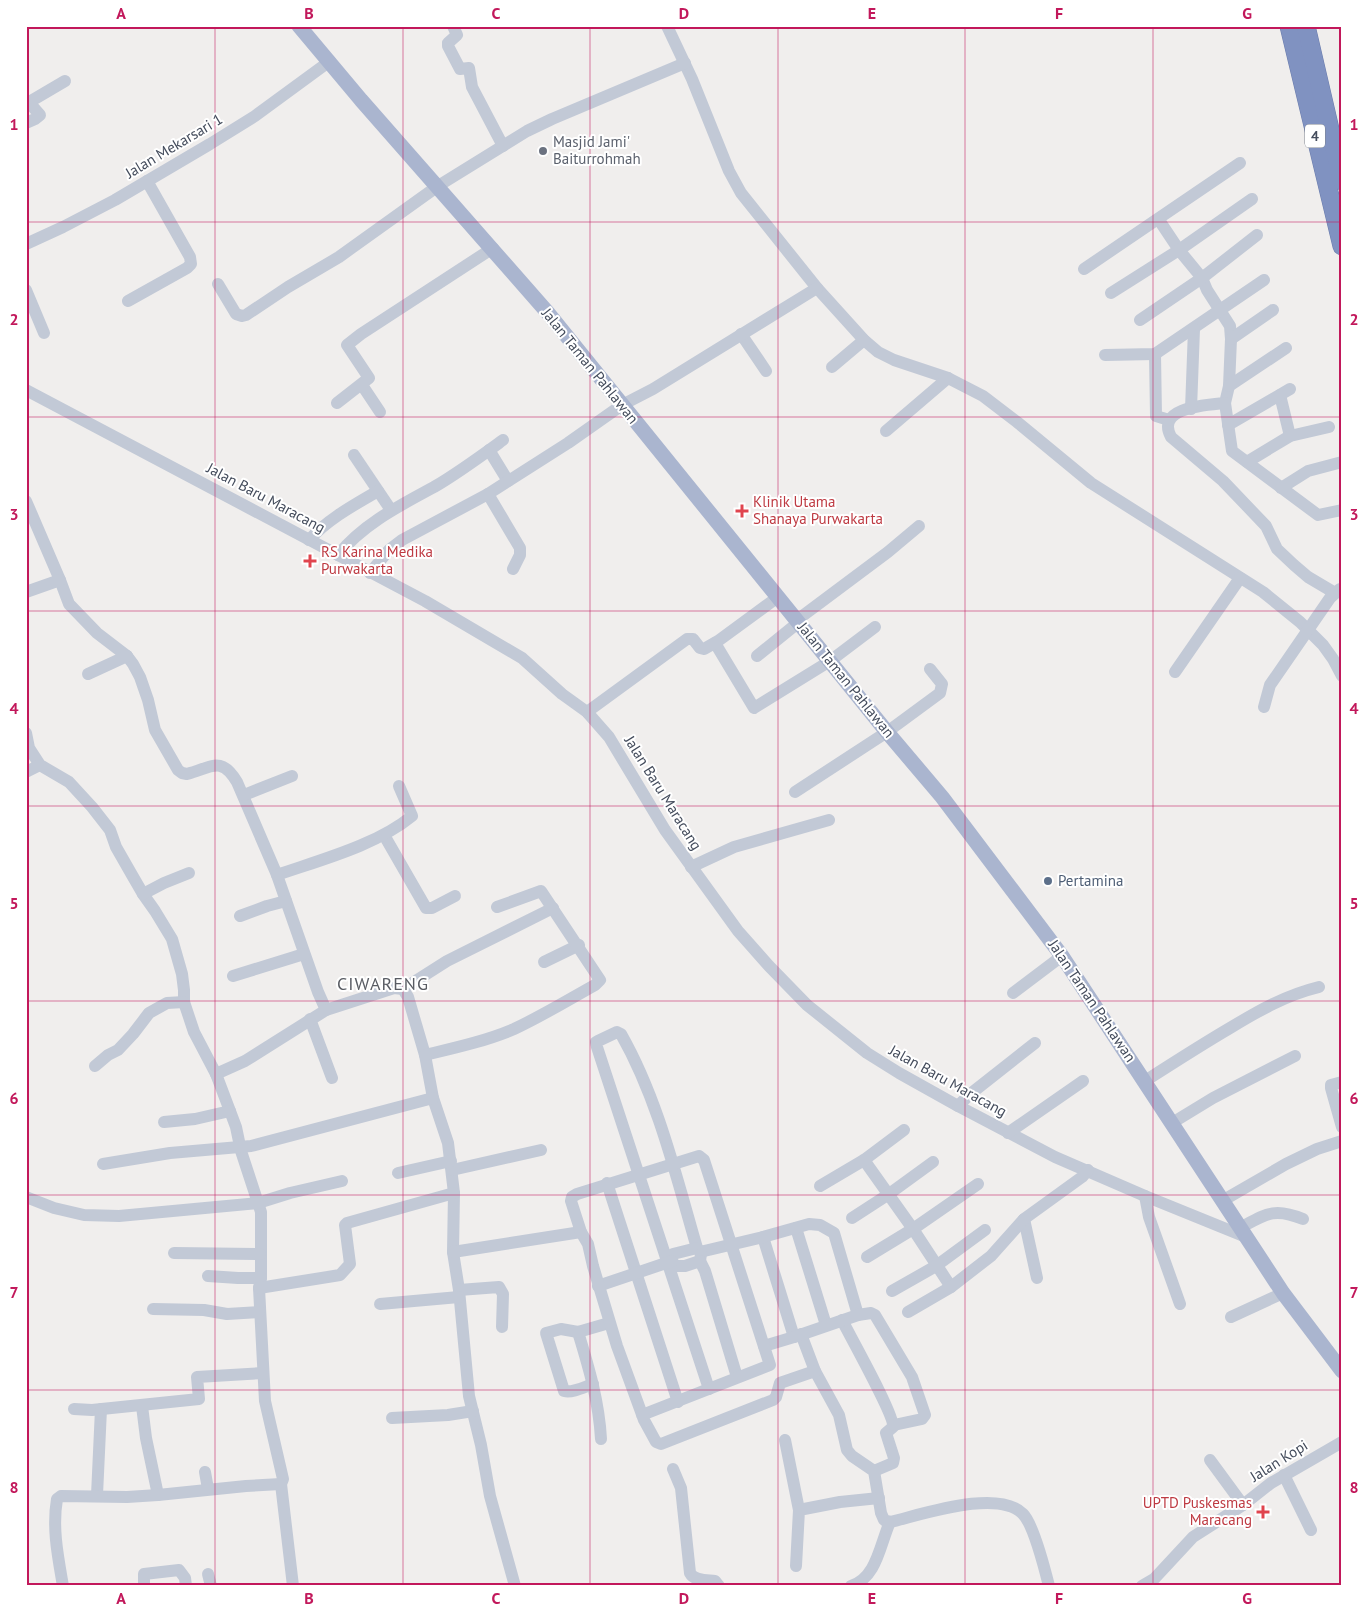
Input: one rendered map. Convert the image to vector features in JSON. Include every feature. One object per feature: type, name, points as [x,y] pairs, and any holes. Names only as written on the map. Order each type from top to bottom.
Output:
[{"type":"highway","name":"4","points":[[1289,26],[1342,246]]},
{"type":"highway","name":"4","points":[[1306,26],[1342,181]]},
{"type":"main road","name":"Jalan Taman Pahlawan","points":[[302,27],[361,100],[493,248],[548,313],[887,732],[942,797],[1062,956],[1283,1293],[1342,1372]]},
{"type":"street","points":[[453,26],[457,35],[448,43],[448,46],[460,69],[469,68],[472,87],[503,146]]},
{"type":"street","points":[[667,26],[685,63],[730,171],[742,192],[817,288],[864,340],[878,352],[894,360],[948,378],[968,387],[992,402],[1098,488],[1240,578],[1288,611],[1309,630],[1333,659],[1342,676]]},
{"type":"street","name":"Jalan Mekarsari 1","points":[[26,244],[63,227],[147,181],[239,126],[330,61]]},
{"type":"street","points":[[218,284],[236,314],[242,316],[339,257],[438,186],[503,146],[552,119],[685,63]]},
{"type":"street","points":[[26,123],[40,115],[28,99],[65,81]]},
{"type":"street","points":[[1084,269],[1159,220],[1240,163]]},
{"type":"street","points":[[128,300],[191,264],[190,257],[147,181]]},
{"type":"street","points":[[1111,293],[1180,250],[1252,199]]},
{"type":"street","points":[[1159,220],[1202,278],[1207,290],[1230,326],[1229,386],[1225,403],[1232,451],[1318,515],[1342,510]]},
{"type":"street","points":[[1140,320],[1202,278],[1257,235]]},
{"type":"street","points":[[337,403],[369,378],[346,345],[493,248]]},
{"type":"street","points":[[1104,355],[1155,354],[1264,280]]},
{"type":"street","points":[[370,573],[389,550],[402,540],[488,494],[561,448],[622,405],[645,393],[817,288]]},
{"type":"street","points":[[26,290],[44,333]]},
{"type":"street","points":[[1231,339],[1273,310]]},
{"type":"street","points":[[1191,409],[1194,329]]},
{"type":"street","points":[[741,334],[766,371]]},
{"type":"street","points":[[832,367],[864,340]]},
{"type":"street","points":[[1229,386],[1286,348]]},
{"type":"street","points":[[1155,354],[1156,416],[1169,420]]},
{"type":"street","points":[[886,431],[948,378]]},
{"type":"street","points":[[362,385],[380,412]]},
{"type":"street","name":"Jalan Baru Maracang","points":[[26,390],[441,610],[522,658],[562,694],[586,712],[610,737],[660,822],[690,867],[738,931],[807,1005],[866,1052],[958,1106],[1055,1157],[1215,1224],[1243,1232]]},
{"type":"street","points":[[1228,425],[1285,392],[1290,436]]},
{"type":"street","points":[[1225,403],[1173,414],[1169,420],[1168,429],[1170,436],[1223,481],[1266,526],[1277,549],[1308,577],[1338,591],[1270,685],[1264,707]]},
{"type":"street","points":[[1247,462],[1290,436],[1329,427]]},
{"type":"street","points":[[338,555],[352,539],[391,510],[440,483],[503,440]]},
{"type":"street","points":[[489,450],[508,481]]},
{"type":"street","points":[[354,454],[391,510]]},
{"type":"street","points":[[1281,488],[1308,471],[1342,462]]},
{"type":"street","points":[[309,540],[324,526],[378,491]]},
{"type":"street","points":[[488,494],[520,548],[520,555],[513,569]]},
{"type":"street","points":[[26,501],[69,604],[97,633],[128,656],[140,678],[148,700],[155,730],[178,770],[186,774],[222,765],[229,769],[244,794],[277,875],[304,954],[326,1010]]},
{"type":"street","points":[[757,656],[798,621],[919,526]]},
{"type":"street","points":[[1175,672],[1240,578]]},
{"type":"street","points":[[26,592],[60,580]]},
{"type":"street","points":[[586,712],[688,639],[693,639],[702,649],[715,643],[778,597]]},
{"type":"street","points":[[715,643],[754,708],[830,661],[875,627]]},
{"type":"street","points":[[88,674],[128,656]]},
{"type":"street","points":[[795,792],[887,732],[940,693],[942,684],[930,669]]},
{"type":"street","points":[[26,733],[29,748],[40,765],[69,782],[110,830],[116,847],[172,939],[182,974],[184,1002],[194,1032],[216,1074],[230,1111],[261,1212],[259,1312],[265,1401],[283,1479],[293,1586]]},
{"type":"street","points":[[26,772],[40,765]]},
{"type":"street","points":[[244,794],[292,776]]},
{"type":"street","points":[[277,875],[384,835],[397,828],[412,816],[399,786]]},
{"type":"street","points":[[690,867],[734,847],[829,820]]},
{"type":"street","points":[[384,835],[426,908],[432,908],[455,896]]},
{"type":"street","points":[[143,894],[189,873]]},
{"type":"street","points":[[425,1055],[512,1030],[545,1014],[595,984],[600,978],[541,890],[497,907]]},
{"type":"street","points":[[240,916],[286,901]]},
{"type":"street","points":[[216,1074],[245,1061],[326,1010],[394,988],[402,989],[447,961],[553,908]]},
{"type":"street","points":[[544,962],[579,945]]},
{"type":"street","points":[[233,976],[304,954]]},
{"type":"street","points":[[1013,993],[1062,956]]},
{"type":"street","points":[[1145,1081],[1257,1012],[1291,995],[1319,987]]},
{"type":"street","points":[[402,989],[408,997],[425,1055],[433,1098],[440,1116],[452,1165],[454,1192],[453,1252],[469,1396],[490,1496],[515,1586]]},
{"type":"street","points":[[95,1066],[108,1054],[118,1050],[134,1034],[149,1013],[167,1003],[184,1002]]},
{"type":"street","points":[[310,1020],[332,1078]]},
{"type":"street","points":[[709,1389],[670,1263],[596,1045],[598,1041],[617,1032],[621,1034],[638,1067],[672,1164],[737,1377]]},
{"type":"street","points":[[958,1106],[1035,1042]]},
{"type":"street","points":[[1172,1123],[1213,1098],[1294,1056]]},
{"type":"street","points":[[1008,1132],[1083,1081]]},
{"type":"street","points":[[1342,1082],[1334,1083],[1331,1088],[1342,1127]]},
{"type":"street","points":[[103,1164],[170,1153],[240,1146],[275,1140],[433,1098]]},
{"type":"street","points":[[164,1122],[195,1119],[230,1111]]},
{"type":"street","points":[[820,1186],[864,1160],[904,1130]]},
{"type":"street","points":[[1215,1224],[1225,1206],[1302,1157],[1317,1149],[1342,1141]]},
{"type":"street","points":[[398,1173],[540,1150]]},
{"type":"street","points":[[642,1415],[737,1377],[770,1366],[704,1160],[699,1156],[607,1183],[572,1197],[571,1201],[581,1232],[588,1244],[598,1286],[642,1415],[656,1442],[662,1444],[773,1400],[776,1397],[780,1383],[815,1372]]},
{"type":"street","points":[[864,1160],[951,1287]]},
{"type":"street","points":[[852,1218],[933,1162]]},
{"type":"street","points":[[908,1312],[951,1287],[991,1256],[1024,1220],[1082,1177],[1088,1170]]},
{"type":"street","points":[[26,1197],[54,1208],[92,1216],[119,1216],[258,1203],[290,1193],[342,1181]]},
{"type":"street","points":[[607,1183],[678,1402]]},
{"type":"street","points":[[868,1256],[913,1229],[978,1184]]},
{"type":"street","points":[[208,1276],[238,1278],[260,1283],[340,1275],[350,1264],[347,1223],[454,1192]]},
{"type":"street","points":[[1145,1196],[1149,1217],[1180,1304]]},
{"type":"street","points":[[1243,1232],[1264,1215],[1278,1212],[1303,1219]]},
{"type":"street","points":[[1024,1220],[1036,1278]]},
{"type":"street","points":[[598,1286],[670,1263],[674,1266],[681,1266],[699,1254],[815,1223],[834,1233],[858,1315]]},
{"type":"street","points":[[796,1228],[826,1325]]},
{"type":"street","points":[[892,1291],[936,1266],[985,1230]]},
{"type":"street","points":[[453,1252],[581,1232]]},
{"type":"street","points":[[764,1237],[798,1336],[839,1415],[847,1450],[852,1456],[874,1471],[884,1520],[890,1522],[978,1502],[1008,1505],[1023,1514],[1033,1534],[1049,1586]]},
{"type":"street","points":[[174,1253],[260,1254]]},
{"type":"street","points":[[380,1304],[499,1287],[503,1294],[502,1326]]},
{"type":"street","points":[[1231,1317],[1283,1293]]},
{"type":"street","points":[[153,1309],[204,1310],[227,1314],[259,1312]]},
{"type":"street","points":[[764,1346],[868,1312],[875,1315],[915,1384],[924,1417],[894,1425],[886,1432],[894,1458],[893,1463],[874,1471]]},
{"type":"street","points":[[842,1320],[887,1407],[894,1425]]},
{"type":"street","points":[[593,1384],[574,1391],[564,1391],[546,1335],[548,1332],[561,1329],[578,1332],[610,1323]]},
{"type":"street","points":[[578,1332],[592,1377],[600,1418],[601,1439]]},
{"type":"street","points":[[74,1409],[142,1406],[198,1399],[197,1377],[263,1374]]},
{"type":"street","points":[[142,1406],[146,1438],[158,1495]]},
{"type":"street","points":[[97,1495],[101,1409]]},
{"type":"street","points":[[392,1418],[448,1415],[473,1411]]},
{"type":"street","points":[[785,1440],[799,1510],[796,1566]]},
{"type":"street","name":"Jalan Kopi","points":[[1142,1586],[1154,1579],[1193,1537],[1242,1505],[1264,1487],[1342,1442]]},
{"type":"street","points":[[1210,1460],[1242,1505]]},
{"type":"street","points":[[673,1469],[681,1488],[690,1573],[696,1579],[715,1581],[719,1586]]},
{"type":"street","points":[[205,1472],[208,1489]]},
{"type":"street","points":[[1284,1475],[1311,1530]]},
{"type":"street","points":[[63,1586],[56,1541],[55,1511],[57,1499],[61,1496],[97,1495],[127,1497],[282,1484]]},
{"type":"street","points":[[799,1510],[840,1502],[879,1498]]},
{"type":"street","points":[[856,1585],[868,1575],[878,1556],[890,1522]]},
{"type":"street","points":[[144,1586],[144,1574],[178,1570],[183,1574],[186,1586]]},
{"type":"place","name":"Masjid Jami' Baiturrohmah","points":[[543,151]]},
{"type":"place","name":"Klinik Utama Shanaya Purwakarta","points":[[742,511]]},
{"type":"place","name":"RS Karina Medika Purwakarta","points":[[310,561]]},
{"type":"place","name":"Pertamina","points":[[1048,881]]},
{"type":"place","name":"UPTD Puskesmas Maracang","points":[[1263,1512]]},
{"type":"district","name":"CIWARENG","points":[[383,984]]}]
